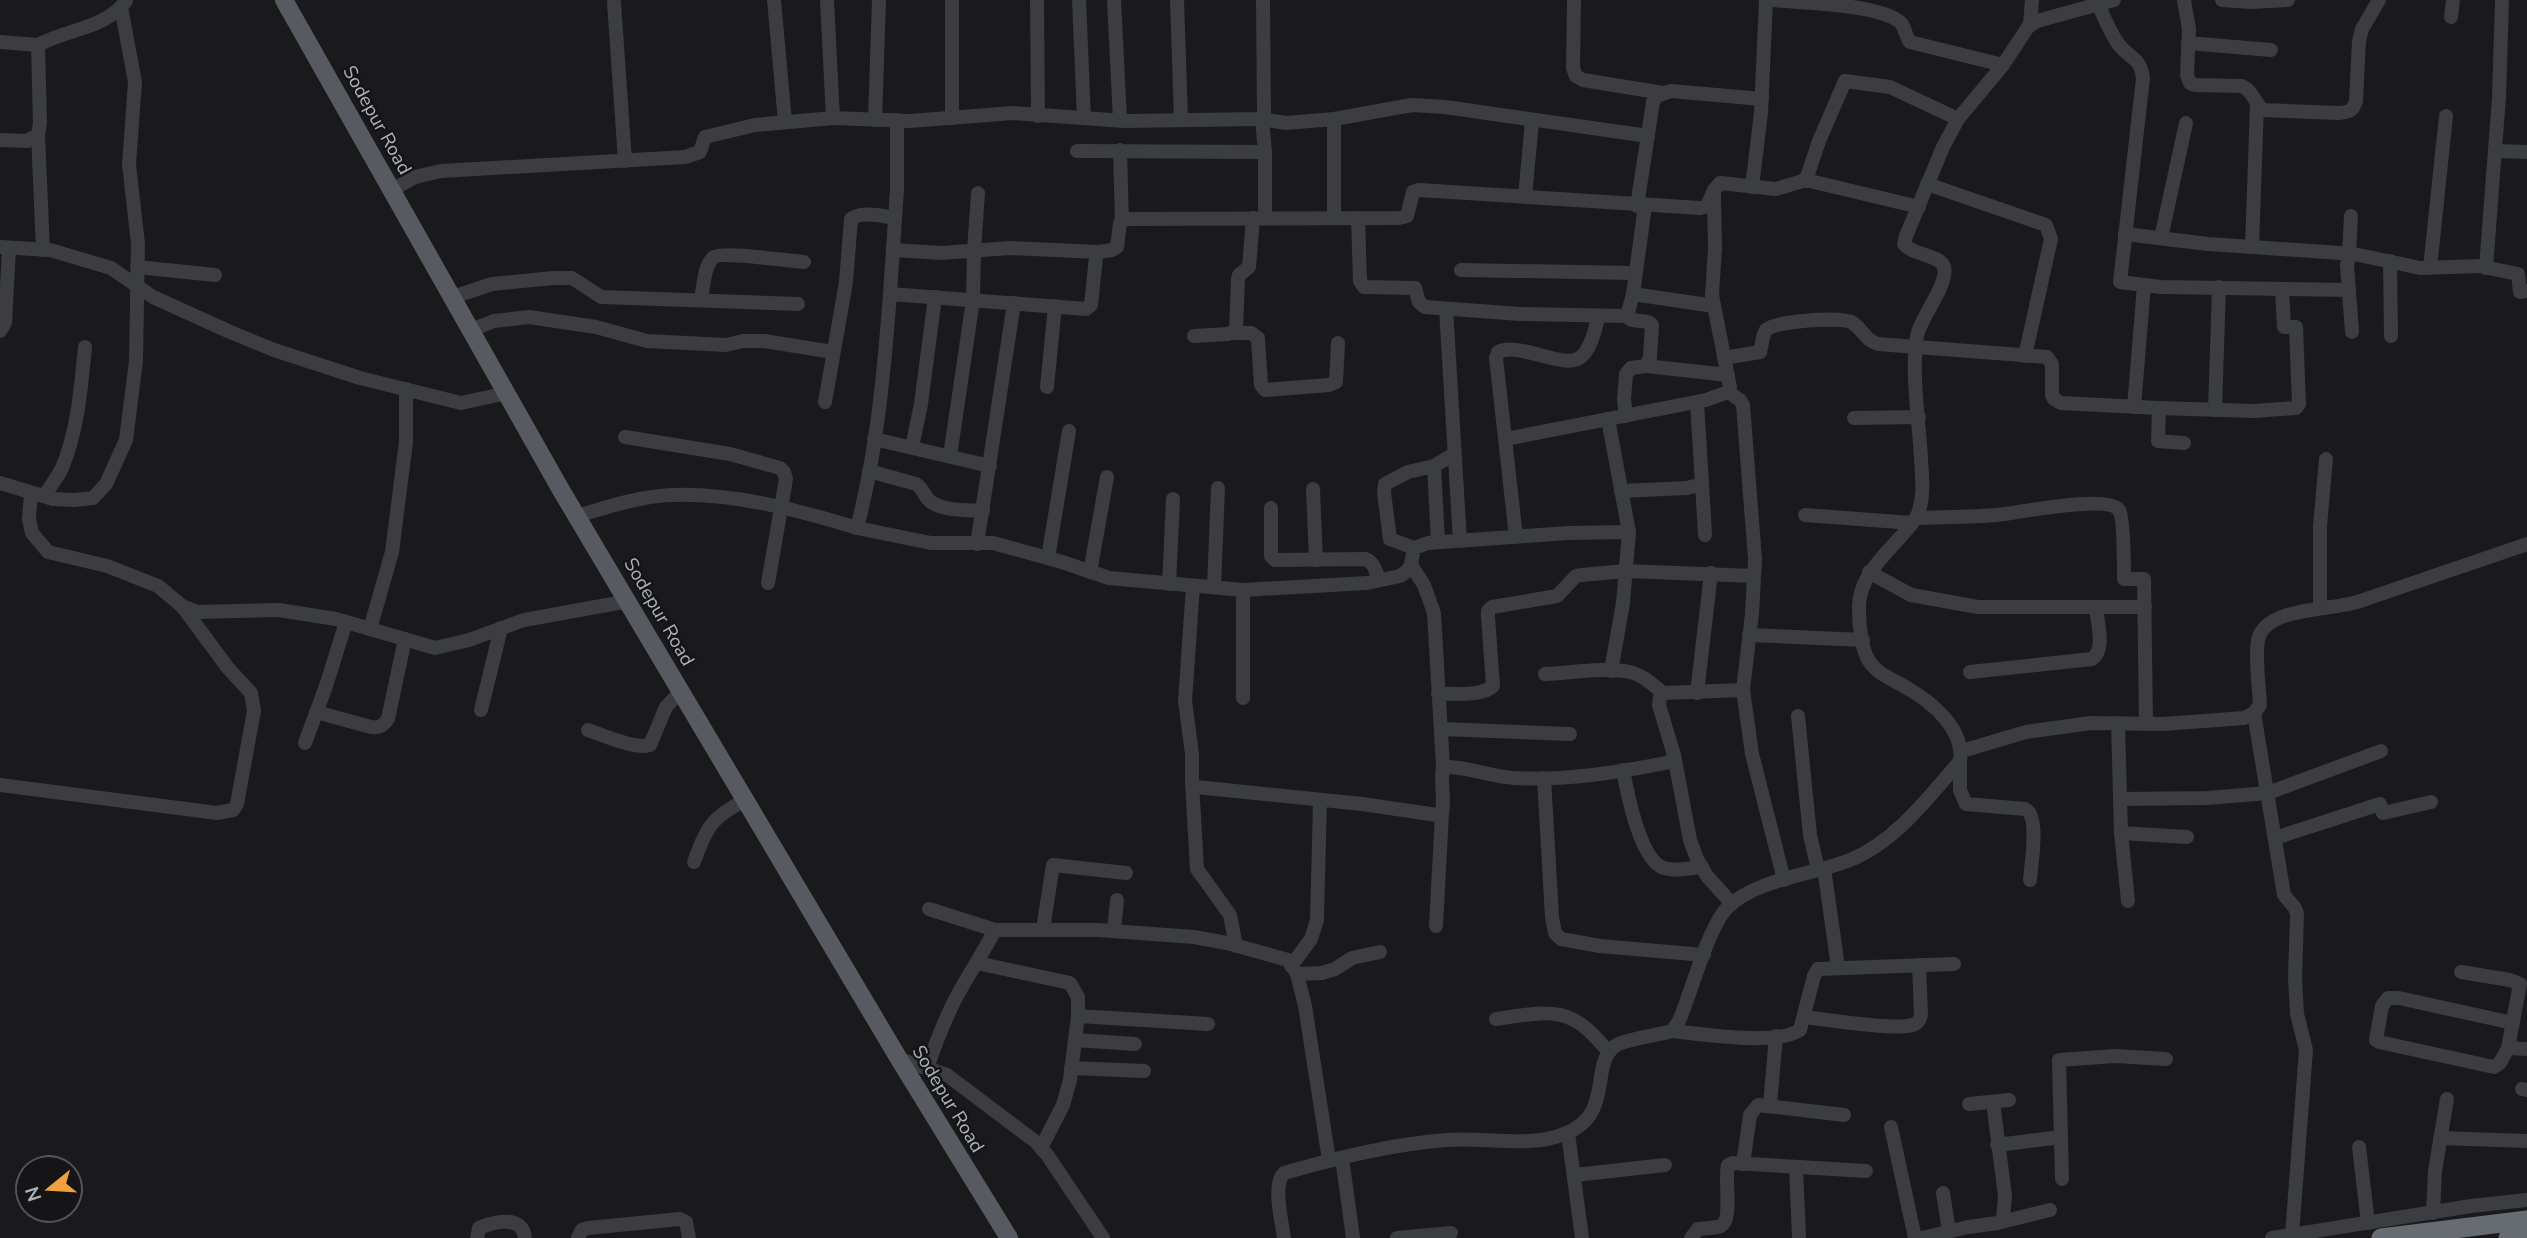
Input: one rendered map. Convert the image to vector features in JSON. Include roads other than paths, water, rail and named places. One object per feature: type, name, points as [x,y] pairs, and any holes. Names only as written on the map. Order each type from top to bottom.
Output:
[{"type":"highway","points":[[2375,1231],[2527,1220]]},
{"type":"highway","points":[[2508,1238],[2527,1236]]},
{"type":"main road","name":"Sodepur Road","points":[[284,0],[577,516],[899,1059],[1009,1238]]},
{"type":"street","points":[[774,0],[785,122]]},
{"type":"street","points":[[827,0],[833,118]]},
{"type":"street","points":[[875,120],[879,0]]},
{"type":"street","points":[[952,0],[952,118]]},
{"type":"street","points":[[1037,0],[1038,116]]},
{"type":"street","points":[[1079,0],[1084,118]]},
{"type":"street","points":[[1114,0],[1120,120]]},
{"type":"street","points":[[1177,0],[1181,120]]},
{"type":"street","points":[[1233,333],[1236,324],[1238,279],[1249,267],[1259,218],[1265,152],[1262,119],[1263,0]]},
{"type":"street","points":[[1574,0],[1573,68],[1577,76],[1583,80],[1663,93]]},
{"type":"street","points":[[1752,187],[1762,99],[1766,0]]},
{"type":"street","points":[[1773,0],[1874,11],[1899,21],[1910,42],[2003,65]]},
{"type":"street","points":[[2030,25],[2032,0]]},
{"type":"street","points":[[2030,880],[2034,831],[2030,811],[2025,808],[1966,804],[1960,790],[1961,756],[1952,730],[1940,712],[1909,689],[1878,672],[1865,655],[1859,606],[1869,572],[1914,521],[1923,495],[1917,333],[1945,269],[1941,263],[1908,249],[1905,244],[1927,184],[1958,119],[2003,65],[2030,25],[2037,20],[2114,0]]},
{"type":"street","points":[[2184,0],[2189,29],[2187,75],[2190,83],[2242,86],[2248,89],[2263,110],[2339,113],[2354,108],[2359,41],[2362,29],[2379,0]]},
{"type":"street","points":[[2222,0],[2288,0]]},
{"type":"street","points":[[2451,17],[2453,0]]},
{"type":"street","points":[[2486,268],[2496,150],[2502,0]]},
{"type":"street","points":[[614,2],[625,161]]},
{"type":"street","points":[[0,42],[38,45],[55,36],[103,21],[124,4]]},
{"type":"street","points":[[0,483],[38,495],[74,500],[93,498],[106,484],[126,440],[136,361],[137,267],[136,216],[129,164],[135,82],[124,4]]},
{"type":"street","points":[[2098,4],[2115,40],[2123,51],[2138,60],[2141,66],[2141,104],[2120,282],[2144,285],[2349,290]]},
{"type":"street","points":[[2188,43],[2271,50]]},
{"type":"street","points":[[38,45],[38,135],[43,250]]},
{"type":"street","points":[[1806,180],[1819,141],[1845,81],[1889,87],[1958,119]]},
{"type":"street","points":[[1627,316],[1633,294],[1648,136],[1656,96],[1671,91],[1762,99]]},
{"type":"street","points":[[392,190],[415,177],[441,171],[685,157],[700,152],[705,137],[755,125],[833,118],[897,120],[1013,113],[1120,120],[1262,119],[1286,123],[1334,119],[1412,105],[1445,107],[1648,136]]},
{"type":"street","points":[[2252,247],[2257,105]]},
{"type":"street","points":[[2430,268],[2446,116]]},
{"type":"street","points":[[1334,119],[1334,218]]},
{"type":"street","points":[[857,528],[884,383],[895,218],[897,120]]},
{"type":"street","points":[[1525,197],[1532,121]]},
{"type":"street","points":[[2161,238],[2186,123]]},
{"type":"street","points":[[0,140],[27,141],[38,135]]},
{"type":"street","points":[[892,250],[941,253],[1010,248],[1098,252],[1112,250],[1118,247],[1122,222],[1120,150]]},
{"type":"street","points":[[2496,150],[2527,152]]},
{"type":"street","points":[[1077,151],[1265,152]]},
{"type":"street","points":[[1122,222],[1127,219],[1399,218],[1407,216],[1410,197],[1413,192],[1419,190],[1700,208],[1707,206],[1720,183],[1776,189],[1806,180],[1919,207]]},
{"type":"street","points":[[1927,184],[2046,225],[2051,239],[2025,355]]},
{"type":"street","points":[[1506,439],[1697,402],[1723,396],[1728,392],[1730,387],[1712,295],[1715,248],[1714,190]]},
{"type":"street","points":[[950,456],[973,300],[978,193]]},
{"type":"street","points":[[825,402],[848,272],[851,219],[856,215],[895,218]]},
{"type":"street","points":[[2351,216],[2351,253],[2347,265],[2352,332]]},
{"type":"street","points":[[1358,218],[1361,285],[1370,288],[1415,288],[1421,306],[1520,314],[1627,316],[1633,321],[1646,321],[1652,325],[1650,358],[1646,366]]},
{"type":"street","points":[[2125,234],[2252,247],[2351,253],[2420,268],[2486,268],[2518,274],[2519,292],[2527,291]]},
{"type":"street","points":[[0,331],[5,323],[4,248],[43,250],[111,268],[153,297],[274,350],[359,378],[461,402],[507,393]]},
{"type":"street","points":[[890,294],[1083,310],[1089,307],[1098,252]]},
{"type":"street","points":[[701,300],[708,265],[713,257],[730,255],[804,262]]},
{"type":"street","points":[[2390,261],[2391,336]]},
{"type":"street","points":[[137,267],[215,275]]},
{"type":"street","points":[[1461,270],[1634,273]]},
{"type":"street","points":[[453,297],[492,284],[572,278],[601,298],[798,304]]},
{"type":"street","points":[[2134,407],[2144,285]]},
{"type":"street","points":[[2215,410],[2219,287]]},
{"type":"street","points":[[1724,358],[1760,352],[1768,328],[1829,319],[1855,324],[1868,340],[1878,344],[2051,359],[2052,395],[2057,402],[2215,410],[2296,408],[2299,404],[2296,327],[2284,327],[2282,289]]},
{"type":"street","points":[[1633,294],[1714,306]]},
{"type":"street","points":[[912,447],[921,404],[935,297]]},
{"type":"street","points":[[977,544],[1014,303]]},
{"type":"street","points":[[1047,387],[1055,306]]},
{"type":"street","points":[[1446,309],[1460,541]]},
{"type":"street","points":[[1516,537],[1497,382],[1498,352],[1518,349],[1564,360],[1576,360],[1583,356],[1589,345],[1599,316]]},
{"type":"street","points":[[471,330],[494,321],[529,317],[596,327],[647,341],[726,345],[752,341],[833,352]]},
{"type":"street","points":[[1194,335],[1251,333],[1258,338],[1261,385],[1265,390],[1329,385],[1336,382],[1338,343]]},
{"type":"street","points":[[0,785],[217,813],[233,810],[237,804],[254,711],[251,693],[228,668],[182,606],[158,586],[107,565],[48,552],[32,533],[29,520],[38,495],[62,467],[71,436],[79,407],[85,346]]},
{"type":"street","points":[[1626,416],[1626,374],[1631,369],[1646,366],[1728,375]]},
{"type":"street","points":[[370,629],[392,552],[406,442],[406,389]]},
{"type":"street","points":[[1728,392],[1740,400],[1742,405],[1755,559],[1743,690],[1752,754],[1784,880]]},
{"type":"street","points":[[1697,402],[1705,535]]},
{"type":"street","points":[[2160,408],[2158,441],[2184,443]]},
{"type":"street","points":[[1854,418],[1919,416]]},
{"type":"street","points":[[1608,419],[1629,532],[1611,671]]},
{"type":"street","points":[[1048,558],[1069,431]]},
{"type":"street","points":[[625,437],[730,454],[780,468],[784,472],[786,479],[768,583]]},
{"type":"street","points":[[874,439],[990,466]]},
{"type":"street","points":[[1414,548],[1390,539],[1384,487],[1389,480],[1434,466],[1454,454]]},
{"type":"street","points":[[2320,608],[2320,526],[2326,459]]},
{"type":"street","points":[[1434,466],[1438,542]]},
{"type":"street","points":[[869,471],[916,484],[932,503],[946,508],[983,511]]},
{"type":"street","points":[[1090,572],[1107,477]]},
{"type":"street","points":[[1621,491],[1687,488],[1702,484]]},
{"type":"street","points":[[1213,587],[1218,488]]},
{"type":"street","points":[[1313,489],[1316,561]]},
{"type":"street","points":[[577,516],[636,500],[671,495],[720,498],[781,506],[857,528],[931,543],[993,543],[1109,578],[1244,590],[1367,583],[1400,576],[1411,565],[1414,548],[1419,544],[1629,532]]},
{"type":"street","points":[[1169,584],[1173,499]]},
{"type":"street","points":[[1805,515],[1914,521],[1997,515],[2091,503],[2112,505],[2120,511],[2121,517],[2124,579],[2144,579],[2146,724]]},
{"type":"street","points":[[1271,508],[1271,556],[1279,562],[1365,559],[1370,561],[1379,580]]},
{"type":"street","points":[[1672,1031],[1679,1021],[1704,955],[1726,908],[1757,888],[1852,860],[1899,829],[1961,756],[2026,732],[2091,723],[2146,724],[2244,718],[2254,713],[2260,705],[2258,642],[2261,631],[2270,622],[2320,608],[2343,606],[2527,544]]},
{"type":"street","points":[[1411,565],[1432,601],[1441,729],[1442,813],[1436,926]]},
{"type":"street","points":[[1438,694],[1480,692],[1493,686],[1488,617],[1488,611],[1492,607],[1557,596],[1576,576],[1581,575],[1626,571],[1754,576]]},
{"type":"street","points":[[1869,572],[1912,594],[1978,607],[2144,607]]},
{"type":"street","points":[[1698,693],[1711,573]]},
{"type":"street","points":[[1193,586],[1185,701],[1192,754],[1197,869],[1230,915],[1236,946]]},
{"type":"street","points":[[1243,698],[1244,590]]},
{"type":"street","points":[[182,606],[197,612],[278,610],[346,622],[435,648],[469,640],[524,620],[629,601]]},
{"type":"street","points":[[1970,672],[2092,659],[2098,655],[2100,647],[2096,607]]},
{"type":"street","points":[[304,743],[346,622]]},
{"type":"street","points":[[481,710],[501,628]]},
{"type":"street","points":[[1749,635],[1863,640]]},
{"type":"street","points":[[316,712],[371,727],[384,724],[388,719],[405,639]]},
{"type":"street","points":[[1545,674],[1632,672],[1646,679],[1663,694],[1743,690]]},
{"type":"street","points":[[588,730],[635,745],[650,745],[666,707],[681,691]]},
{"type":"street","points":[[1663,694],[1659,705],[1674,755],[1690,840],[1702,867],[1732,904]]},
{"type":"street","points":[[2254,713],[2284,895],[2297,914],[2297,1014],[2306,1051],[2292,1235]]},
{"type":"street","points":[[1798,716],[1810,835],[1821,869],[1838,967]]},
{"type":"street","points":[[2118,723],[2121,833],[2128,901]]},
{"type":"street","points":[[1441,729],[1570,734]]},
{"type":"street","points":[[2120,799],[2268,793],[2381,751]]},
{"type":"street","points":[[1443,767],[1509,778],[1545,778],[1671,762],[1674,755]]},
{"type":"street","points":[[1623,770],[1634,824],[1655,863],[1661,868],[1672,869],[1702,867]]},
{"type":"street","points":[[1545,778],[1552,917],[1557,936],[1600,946],[1704,955]]},
{"type":"street","points":[[1192,782],[1196,787],[1437,815],[1442,813]]},
{"type":"street","points":[[694,862],[703,836],[723,811],[746,800]]},
{"type":"street","points":[[1294,970],[1311,939],[1317,920],[1320,800]]},
{"type":"street","points":[[2275,838],[2380,804],[2383,813],[2431,802]]},
{"type":"street","points":[[2121,833],[2187,837]]},
{"type":"street","points":[[1043,929],[1053,865],[1126,873]]},
{"type":"street","points":[[1114,931],[1117,900]]},
{"type":"street","points":[[929,908],[995,930],[1114,931],[1194,937],[1288,960],[1294,970],[1305,1006],[1353,1238]]},
{"type":"street","points":[[927,1068],[959,992],[995,930]]},
{"type":"street","points":[[1294,970],[1328,971],[1343,966],[1352,958],[1380,952]]},
{"type":"street","points":[[977,964],[1070,983],[1078,997],[1072,1068],[1063,1105],[1041,1147]]},
{"type":"street","points":[[1284,1238],[1279,1178],[1284,1173],[1336,1159],[1447,1140],[1550,1140],[1568,1133],[1585,1121],[1596,1107],[1603,1068],[1609,1052],[1616,1044],[1672,1031],[1756,1038],[1794,1034],[1800,1030],[1818,969],[1954,964]]},
{"type":"street","points":[[1804,1017],[1878,1025],[1913,1025],[1919,1021],[1921,1015],[1919,965]]},
{"type":"street","points":[[2462,972],[2520,984],[2513,1023],[2508,1048],[2500,1063],[2494,1067],[2376,1040],[2382,1006],[2388,998],[2399,998],[2513,1023]]},
{"type":"street","points":[[1496,1019],[1523,1015],[1564,1016],[1584,1027],[1609,1052]]},
{"type":"street","points":[[1078,1016],[1208,1024]]},
{"type":"street","points":[[1770,1105],[1776,1036]]},
{"type":"street","points":[[1075,1040],[1135,1044]]},
{"type":"street","points":[[2508,1048],[2527,1049]]},
{"type":"street","points":[[2062,1179],[2059,1060],[2115,1056],[2166,1059]]},
{"type":"street","points":[[899,1059],[947,1075],[1041,1147],[1103,1238]]},
{"type":"street","points":[[1072,1068],[1144,1071]]},
{"type":"street","points":[[2433,1213],[2435,1171],[2447,1099]]},
{"type":"street","points":[[1969,1104],[2009,1100]]},
{"type":"street","points":[[1993,1102],[2005,1196],[2001,1222]]},
{"type":"street","points":[[1744,1164],[1750,1115],[1758,1105],[1844,1115]]},
{"type":"street","points":[[1891,1127],[1915,1238]]},
{"type":"street","points":[[1568,1133],[1582,1238]]},
{"type":"street","points":[[1997,1145],[2061,1138]]},
{"type":"street","points":[[2440,1138],[2527,1141]]},
{"type":"street","points":[[2359,1147],[2375,1231]]},
{"type":"street","points":[[1575,1175],[1665,1165]]},
{"type":"street","points":[[1691,1238],[1698,1229],[1725,1222],[1728,1165],[1867,1171]]},
{"type":"street","points":[[1796,1167],[1799,1238]]},
{"type":"street","points":[[1943,1193],[1950,1231]]},
{"type":"street","points":[[2272,1238],[2375,1231],[2433,1213],[2527,1200]]},
{"type":"street","points":[[1922,1238],[2050,1210]]},
{"type":"street","points":[[578,1238],[582,1230],[588,1228],[641,1231],[680,1219],[686,1222],[690,1238]]},
{"type":"street","points":[[477,1238],[479,1228],[509,1221],[521,1226],[525,1238]]},
{"type":"street","points":[[1397,1238],[1451,1233]]}]
